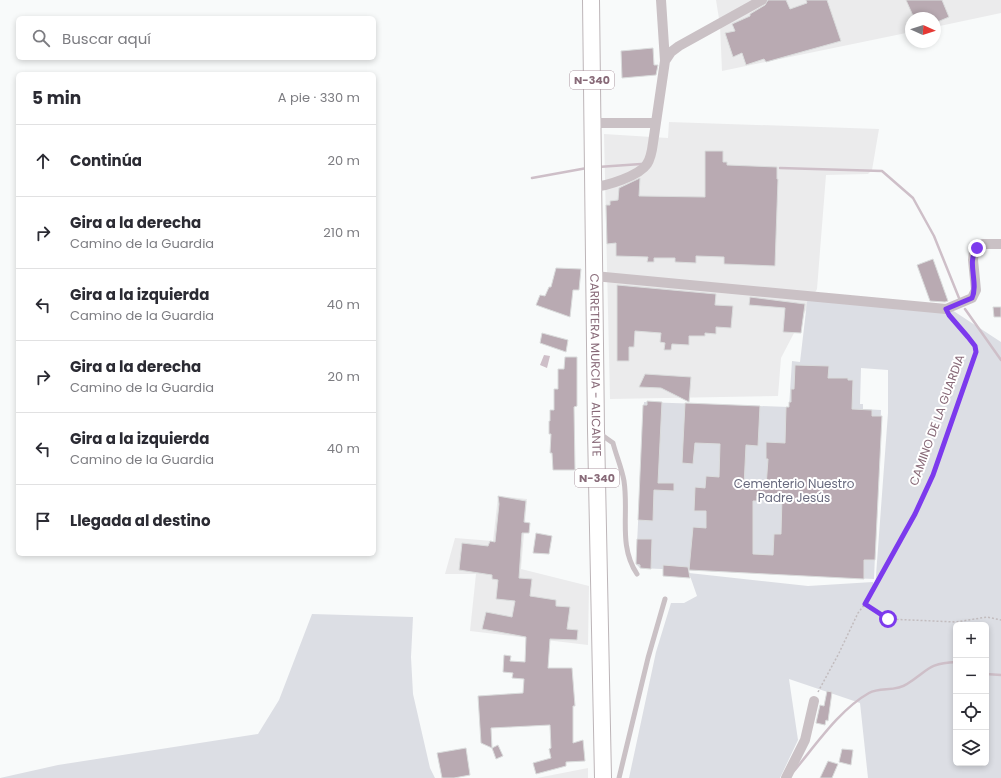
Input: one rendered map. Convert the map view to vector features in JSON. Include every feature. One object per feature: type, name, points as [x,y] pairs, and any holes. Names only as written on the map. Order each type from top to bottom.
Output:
[{"type":"highway","name":"CARRETERA MURCIA - ALICANTE","points":[[591,0],[596,432],[603,778]]},
{"type":"street","points":[[593,182],[606,186],[639,171],[646,165],[651,156],[665,61],[661,0]]},
{"type":"street","points":[[665,61],[671,52],[679,46],[762,0]]},
{"type":"street","points":[[592,123],[655,123]]},
{"type":"street","points":[[594,276],[946,309],[972,298],[976,290],[973,255],[977,248],[983,244],[1001,244]]},
{"type":"street","points":[[786,778],[805,740],[814,701]]},
{"type":"lane","points":[[596,432],[613,443],[624,480],[625,540],[629,562],[637,574]]},
{"type":"lane","points":[[619,778],[646,666],[665,599]]},
{"type":"path","name":"CAMINO DE LA GUARDIA","points":[[814,701],[858,613],[865,604],[915,514],[933,475],[976,352],[975,346],[949,315],[946,309]]},
{"type":"path","points":[[865,604],[888,619],[956,622],[987,617],[1001,620]]},
{"type":"shaded area","points":[[716,0],[1001,0],[1001,13],[941,26],[941,12],[905,12],[905,33],[722,71],[720,25]]},
{"type":"shaded area","points":[[669,122],[879,129],[872,170],[868,174],[826,175],[817,289],[781,358],[778,396],[610,399],[604,134],[668,138]]},
{"type":"shaded area","points":[[544,355],[550,356],[547,368],[540,365]]},
{"type":"shaded area","points":[[498,496],[527,499],[521,569],[589,586],[588,645],[470,631],[476,574],[445,574],[455,538],[493,541]]},
{"type":"shaded area","points":[[588,768],[588,778],[537,778]]},
{"type":"green space","points":[[808,294],[952,310],[1001,342],[1001,778],[868,778],[860,703],[789,679],[798,740],[780,778],[629,778],[656,652],[671,603],[684,603],[697,596],[689,573],[808,586],[873,582],[875,589],[888,413],[888,370],[861,368],[860,404],[863,404],[863,409],[881,410],[874,579],[640,568],[636,564],[644,402],[789,407],[792,361],[800,362]]},
{"type":"green space","points":[[312,614],[413,617],[411,657],[413,694],[430,768],[435,778],[0,778],[58,765],[258,734],[279,700]]},
{"type":"building","points":[[768,0],[786,0],[790,9],[807,3],[806,0],[827,0],[841,41],[766,62],[764,59],[746,65],[742,53],[733,57],[725,33],[735,31],[732,24],[750,16],[750,14],[765,5]]},
{"type":"building","points":[[906,0],[942,0],[949,17],[941,20],[941,12],[911,12]]},
{"type":"building","points":[[653,48],[654,65],[658,65],[656,75],[622,78],[621,51]]},
{"type":"building","points":[[705,151],[723,151],[723,162],[727,162],[727,165],[777,167],[778,179],[775,266],[724,264],[724,257],[696,256],[696,263],[675,262],[675,258],[654,258],[654,262],[647,262],[648,257],[616,256],[616,243],[607,244],[606,205],[610,205],[610,201],[618,200],[619,188],[640,178],[639,196],[705,197]]},
{"type":"building","points":[[933,259],[948,301],[945,302],[930,301],[917,265]]},
{"type":"building","points":[[556,268],[581,269],[579,290],[573,290],[570,317],[536,305],[540,295],[545,296],[549,287],[551,287]]},
{"type":"building","points":[[617,285],[716,294],[715,305],[733,306],[731,328],[716,327],[716,334],[705,333],[705,336],[689,336],[689,345],[672,344],[671,350],[664,350],[665,343],[660,342],[661,333],[635,331],[634,347],[629,347],[629,361],[617,361]]},
{"type":"building","points":[[750,297],[805,304],[801,333],[783,332],[785,308],[749,305]]},
{"type":"building","points":[[993,307],[1001,307],[1001,317],[994,317]]},
{"type":"building","points":[[542,333],[568,340],[566,352],[540,343]]},
{"type":"building","points":[[565,357],[577,357],[577,406],[574,407],[575,470],[553,470],[552,453],[550,453],[551,434],[549,434],[550,410],[554,410],[554,389],[558,389],[558,369],[564,369]]},
{"type":"building","name":"Cementerio Nuestro Padre Jesús","points":[[795,365],[829,366],[828,378],[848,378],[848,380],[853,380],[852,409],[872,410],[872,416],[882,416],[875,560],[864,560],[864,579],[689,570],[693,527],[706,528],[706,511],[694,511],[695,487],[705,488],[706,476],[719,477],[720,444],[695,443],[693,464],[682,463],[685,403],[760,406],[758,446],[746,445],[744,486],[766,487],[768,459],[766,459],[766,442],[785,443],[786,407],[789,407],[789,402],[791,402],[791,389],[794,389]],"holes":[[[757,496],[782,497],[781,534],[774,534],[773,555],[753,554],[753,501],[757,501]]]},
{"type":"building","points":[[645,374],[691,377],[689,402],[661,388],[639,387]]},
{"type":"building","points":[[647,401],[662,402],[658,483],[674,483],[674,491],[654,490],[653,521],[638,520],[643,405],[647,405]]},
{"type":"building","points":[[498,496],[526,501],[524,522],[530,523],[529,533],[522,533],[519,578],[532,579],[530,596],[556,600],[556,606],[570,607],[567,629],[578,630],[577,640],[550,639],[548,668],[572,668],[575,706],[573,706],[573,743],[583,740],[585,761],[566,762],[566,766],[536,774],[533,763],[551,758],[549,749],[551,748],[550,725],[491,728],[492,748],[481,743],[478,696],[523,693],[524,679],[512,678],[513,673],[503,672],[504,655],[511,656],[510,661],[525,662],[526,637],[482,629],[486,612],[512,617],[515,601],[496,599],[498,580],[492,579],[492,575],[459,570],[462,543],[488,546],[490,541],[495,542],[499,504]]},
{"type":"building","points":[[536,533],[552,536],[549,554],[533,553]]},
{"type":"building","points":[[637,539],[652,539],[651,569],[640,568],[640,565],[636,564]]},
{"type":"building","points":[[663,565],[688,567],[690,578],[663,576]]},
{"type":"building","points":[[827,691],[832,692],[828,721],[826,720],[825,725],[816,723],[820,705],[824,706]]},
{"type":"building","points":[[498,745],[503,756],[496,759],[492,748]]},
{"type":"building","points":[[466,748],[470,775],[454,778],[442,778],[437,753]]},
{"type":"building","points":[[842,749],[853,750],[851,765],[839,762]]},
{"type":"building","points":[[828,761],[838,764],[832,778],[820,778]]},
{"type":"waterway","points":[[598,167],[641,164]]},
{"type":"waterway","points":[[532,178],[587,168]]},
{"type":"waterway","points":[[780,168],[882,171],[913,198],[934,236],[959,298]]},
{"type":"waterway","points":[[965,309],[1001,360]]},
{"type":"waterway","points":[[794,771],[828,729],[858,700],[873,691],[893,689],[903,686],[929,668],[939,664],[953,662]]},
{"type":"waterway","points":[[989,674],[1001,675]]},
{"type":"route","points":[[888,619],[865,604],[915,514],[933,475],[949,433],[959,398],[976,352],[975,346],[949,315],[946,309],[952,308],[972,298],[976,290],[972,260],[974,252],[977,248]]}]
